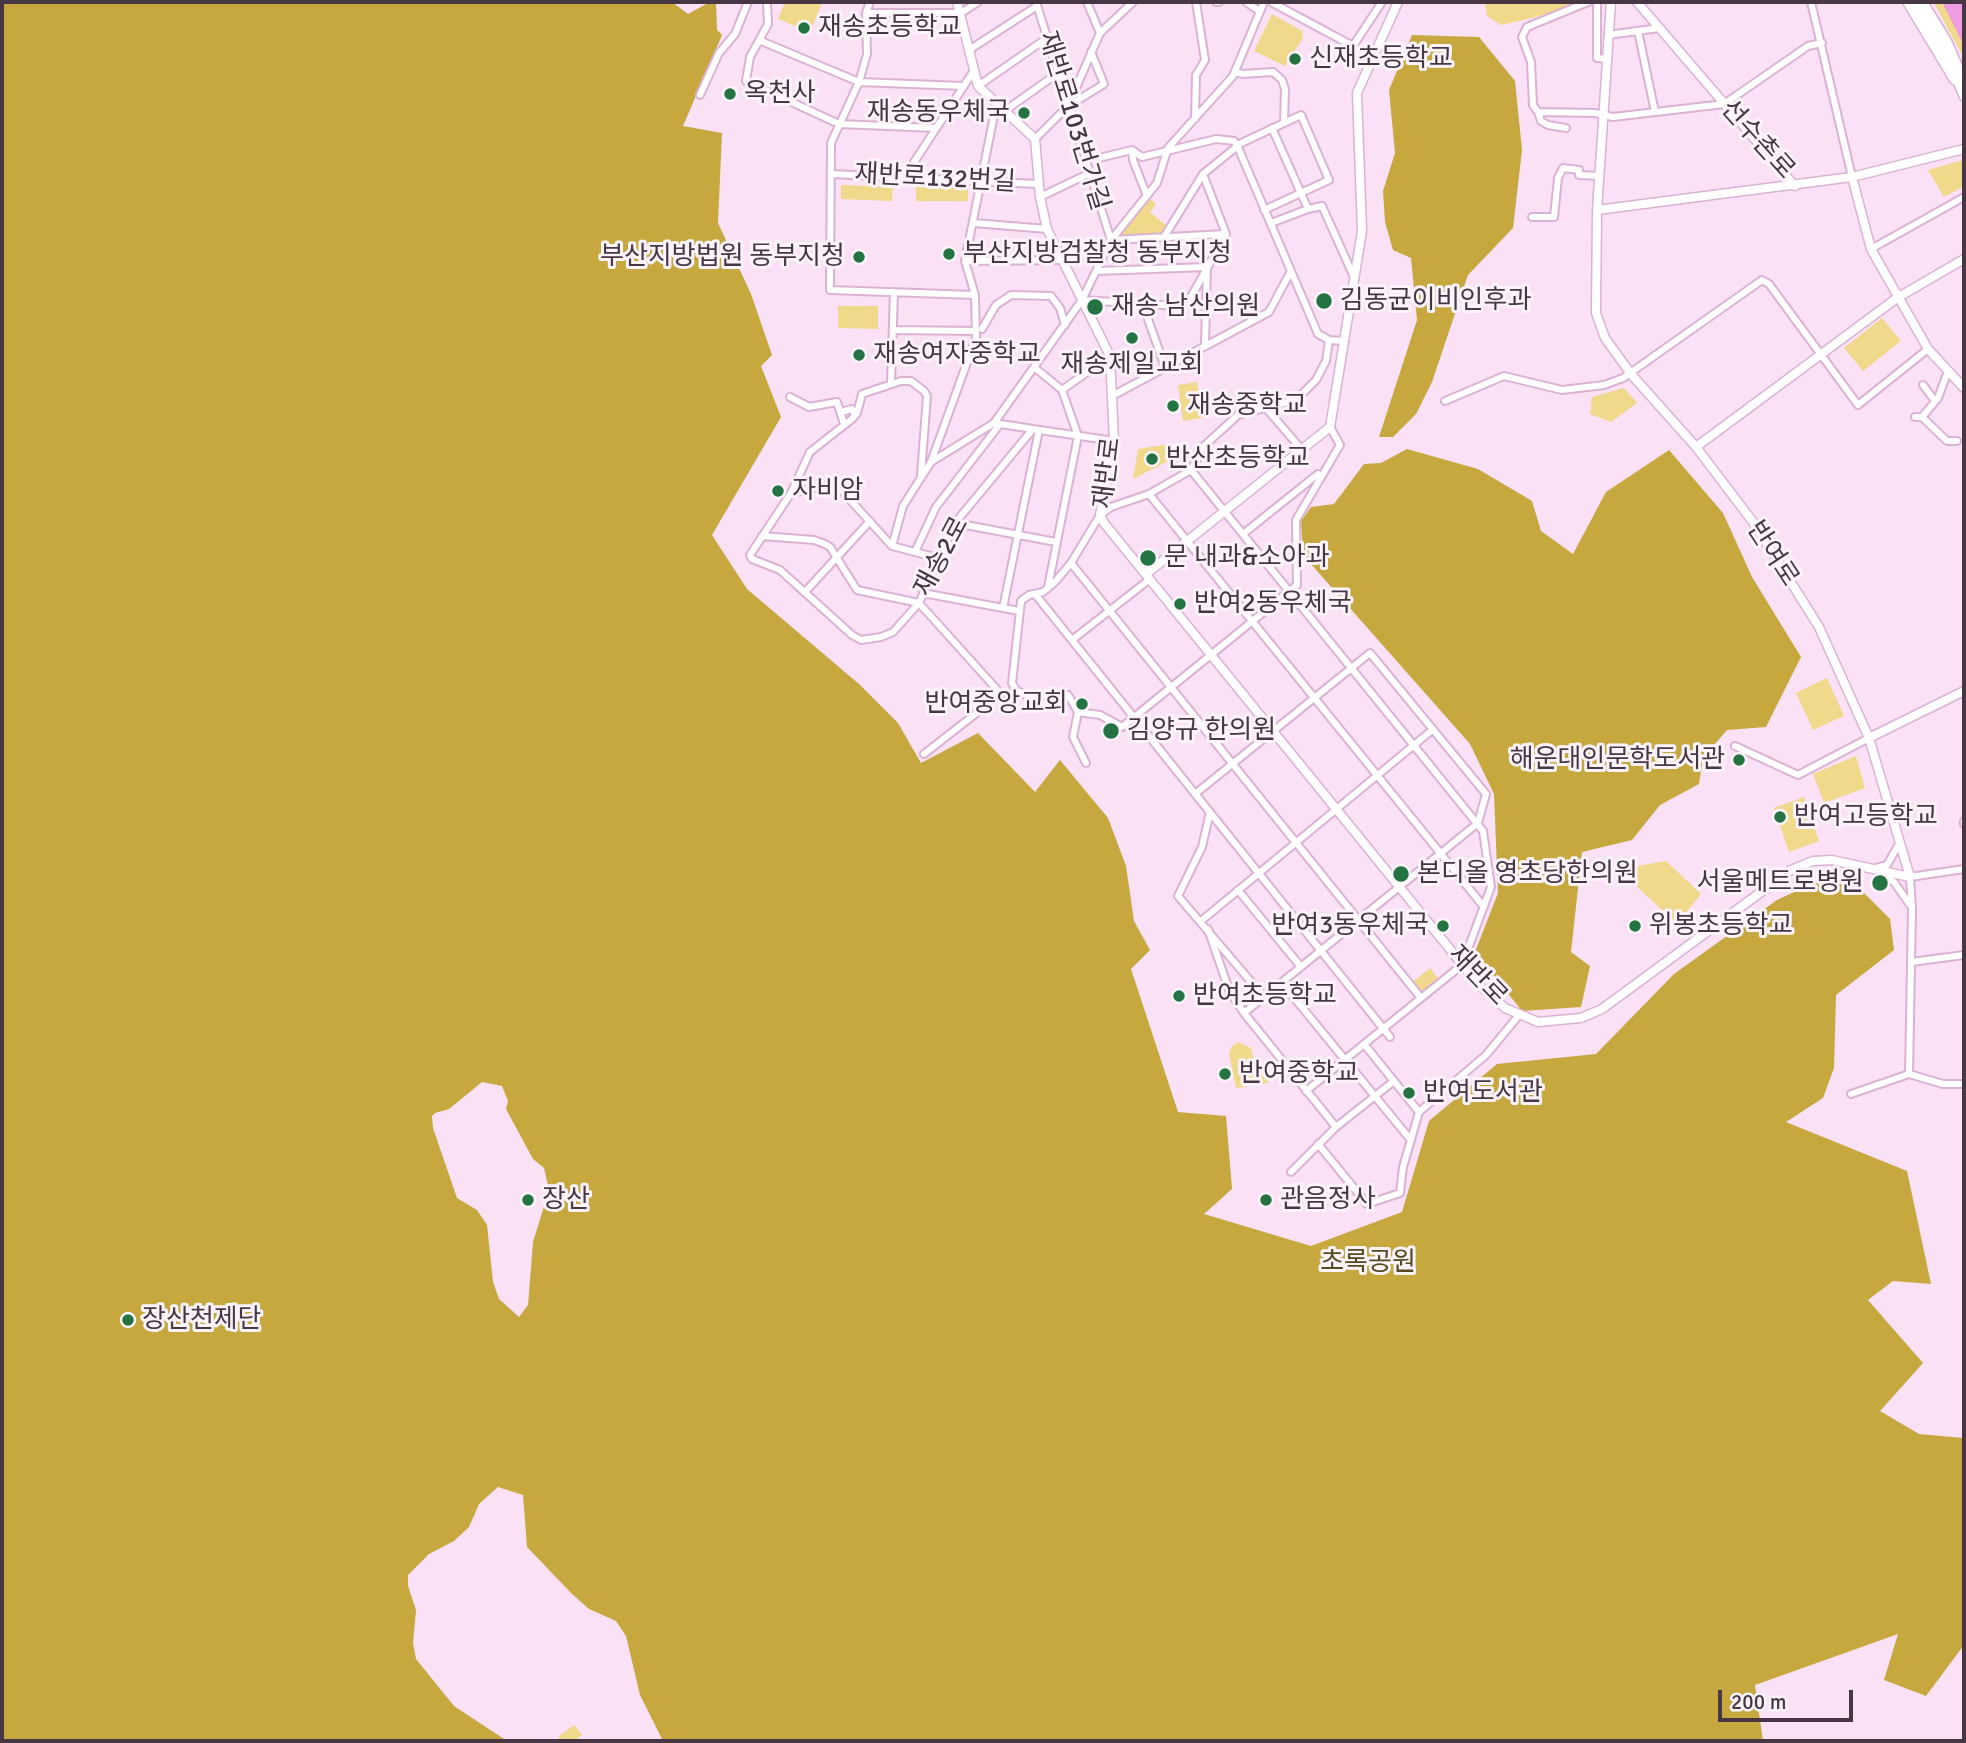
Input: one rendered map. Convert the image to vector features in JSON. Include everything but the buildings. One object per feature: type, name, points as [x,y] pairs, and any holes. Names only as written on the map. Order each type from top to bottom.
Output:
[{"type":"main road","points":[[957,2],[978,86],[999,109],[1035,139]]},
{"type":"main road","points":[[1212,655],[1148,576],[1187,541],[1330,427],[1355,279],[1363,204],[1357,93],[1398,2]]},
{"type":"main road","name":"반여로","points":[[1611,2],[1597,210],[1596,313],[1605,338],[1631,374],[1696,447],[1753,522],[1819,628],[1869,738],[1901,839],[1910,877]]},
{"type":"main road","name":"선수촌로","points":[[1637,2],[1795,186],[1852,177],[1964,149]]},
{"type":"main road","points":[[1907,2],[1944,67],[1963,94]]},
{"type":"main road","points":[[1915,2],[1941,44],[1963,94]]},
{"type":"main road","points":[[1923,2],[1947,41],[1964,80]]},
{"type":"main road","name":"재반로","points":[[1035,139],[1038,184],[1047,229],[1110,356],[1114,441],[1100,515],[1148,576]]},
{"type":"main road","points":[[1852,177],[1871,249],[1897,298],[1928,349],[1964,388]]},
{"type":"main road","points":[[1597,210],[1795,186]]},
{"type":"main road","points":[[1696,447],[1897,298],[1964,258]]},
{"type":"main road","name":"재반로","points":[[1212,655],[1462,965],[1497,1001],[1519,1015],[1538,1022],[1557,1022],[1602,1009],[1791,870],[1813,861],[1832,860],[1910,877]]},
{"type":"main road","points":[[1869,738],[1964,691]]},
{"type":"street","points":[[700,95],[719,52],[735,34],[748,2]]},
{"type":"street","points":[[767,2],[768,24],[750,57],[746,81],[839,124],[936,128]]},
{"type":"street","points":[[870,2],[866,12],[867,54],[859,82],[831,142],[830,290],[975,295]]},
{"type":"street","points":[[866,12],[961,13],[978,2]]},
{"type":"street","points":[[1087,2],[1100,33]]},
{"type":"street","points":[[1068,106],[1100,33],[1133,2]]},
{"type":"street","points":[[1195,118],[1196,75],[1205,60],[1196,2]]},
{"type":"street","points":[[1246,2],[1259,11]]},
{"type":"street","points":[[915,552],[936,507],[1083,300],[1111,240],[1157,183],[1168,148],[1227,85],[1264,2]]},
{"type":"street","points":[[1271,2],[1353,46],[1382,2]]},
{"type":"street","points":[[1566,128],[1541,121],[1533,105],[1531,62],[1522,37],[1527,27],[1588,2]]},
{"type":"street","points":[[1597,2],[1597,58],[1607,59]]},
{"type":"street","points":[[1811,2],[1852,177]]},
{"type":"street","points":[[969,50],[1036,4]]},
{"type":"street","name":"재반로103번가길","points":[[1036,4],[1111,240]]},
{"type":"street","points":[[1608,35],[1659,28]]},
{"type":"street","points":[[1638,31],[1655,112]]},
{"type":"street","points":[[978,86],[1047,38]]},
{"type":"street","points":[[761,41],[859,82],[964,86]]},
{"type":"street","points":[[1538,112],[1595,113],[1603,116],[1724,104],[1808,46],[1822,43]]},
{"type":"street","points":[[1035,139],[1068,106],[1104,84],[1091,52]]},
{"type":"street","points":[[905,176],[973,72]]},
{"type":"street","points":[[1235,72],[1273,72],[1282,80],[1285,89],[1284,122]]},
{"type":"street","points":[[979,330],[975,295],[965,261],[999,109],[1058,73]]},
{"type":"street","points":[[1164,237],[1203,174],[1237,145],[1301,115],[1329,180],[1265,209]]},
{"type":"street","points":[[1272,128],[1308,209]]},
{"type":"street","points":[[1083,150],[1100,158],[1132,150],[1142,157],[1168,148],[1216,139],[1234,141],[1318,334],[1329,340],[1345,341]]},
{"type":"street","points":[[1132,150],[1133,160],[1147,196]]},
{"type":"street","points":[[1532,217],[1554,217],[1558,178],[1563,168],[1579,170],[1579,175],[1599,176]]},
{"type":"street","points":[[1040,197],[1090,173]]},
{"type":"street","name":"재반로132번길","points":[[832,174],[1038,184]]},
{"type":"street","points":[[1083,300],[1172,306],[1185,303],[1226,234],[1203,174]]},
{"type":"street","points":[[1871,249],[1964,197]]},
{"type":"street","points":[[1270,223],[1322,206],[1355,279]]},
{"type":"street","points":[[974,223],[1047,229]]},
{"type":"street","points":[[1111,240],[1226,234]]},
{"type":"street","points":[[965,261],[1061,260]]},
{"type":"street","points":[[1096,271],[1208,267]]},
{"type":"street","points":[[1205,344],[1208,267]]},
{"type":"street","points":[[1112,396],[1269,312],[1291,271]]},
{"type":"street","points":[[1445,401],[1504,376],[1552,389],[1572,390],[1604,384],[1631,374],[1762,280],[1769,284],[1859,405],[1928,349]]},
{"type":"street","points":[[891,383],[894,292]]},
{"type":"street","points":[[892,546],[903,506],[931,462],[961,386],[979,330],[996,304],[1011,295],[1051,296],[1060,308],[1065,325]]},
{"type":"street","points":[[1143,305],[1165,367]]},
{"type":"street","points":[[894,330],[979,330]]},
{"type":"street","points":[[1086,763],[1073,737],[1078,712],[1068,695],[1025,695],[1016,690],[1012,683],[1021,601],[1047,589],[1071,564],[1100,515],[1111,507],[1150,494],[1191,470],[1204,446],[1219,429],[1238,415],[1293,400],[1311,387],[1326,361],[1329,340]]},
{"type":"street","points":[[1034,367],[1062,390],[1110,356]]},
{"type":"street","points":[[1948,371],[1935,401],[1919,417],[1947,442],[1957,440]]},
{"type":"street","points":[[762,536],[792,493],[810,452],[855,415],[862,394],[891,383],[911,381],[927,396],[921,474]]},
{"type":"street","points":[[1935,381],[1942,387]]},
{"type":"street","points":[[1923,385],[1935,401]]},
{"type":"street","name":"재반로","points":[[1062,390],[1078,436]]},
{"type":"street","points":[[790,397],[809,407],[837,402],[844,424]]},
{"type":"street","points":[[1266,408],[1301,450]]},
{"type":"street","points":[[841,412],[852,409],[855,415]]},
{"type":"street","points":[[931,462],[997,423],[1114,441]]},
{"type":"street","points":[[1078,712],[1100,715],[1122,727],[1297,585],[1296,520],[1322,471],[1340,445],[1330,427]]},
{"type":"street","points":[[1003,608],[1036,430]]},
{"type":"street","name":"재송2로","points":[[762,536],[752,550],[752,559],[780,570],[861,640],[893,632],[919,603],[955,523],[1036,430]]},
{"type":"street","points":[[1047,589],[1078,436]]},
{"type":"street","points":[[1191,470],[1483,831],[1491,887],[1462,965],[1306,1091]]},
{"type":"street","points":[[1242,534],[1322,471]]},
{"type":"street","points":[[792,493],[829,485],[849,496],[892,546],[938,558]]},
{"type":"street","points":[[1150,494],[1484,906]]},
{"type":"street","points":[[805,592],[870,521]]},
{"type":"street","points":[[955,523],[1056,542]]},
{"type":"street","points":[[762,536],[814,540],[830,547],[857,590],[919,603],[1001,694],[924,754]]},
{"type":"street","points":[[1071,564],[1421,998]]},
{"type":"street","points":[[1072,640],[1148,576]]},
{"type":"street","points":[[923,593],[1018,611]]},
{"type":"street","points":[[1035,594],[1390,1037]]},
{"type":"street","points":[[1195,794],[1370,653],[1431,731],[1459,758],[1486,794],[1478,823],[1244,1013]]},
{"type":"street","points":[[1201,921],[1431,731]]},
{"type":"street","points":[[1735,746],[1798,775],[1869,738]]},
{"type":"street","points":[[1210,812],[1205,823],[1202,847],[1178,896],[1264,997]]},
{"type":"street","points":[[1876,868],[1886,865],[1901,839]]},
{"type":"street","points":[[1876,868],[1894,881],[1912,909]]},
{"type":"street","points":[[1910,877],[1964,869]]},
{"type":"street","name":"반여로","points":[[1909,1074],[1912,909],[1910,877]]},
{"type":"street","points":[[1238,890],[1301,967]]},
{"type":"street","points":[[1208,929],[1229,990],[1244,1013],[1336,1127]]},
{"type":"street","points":[[1911,962],[1964,955]]},
{"type":"street","points":[[1282,983],[1410,1139]]},
{"type":"street","points":[[1318,1144],[1367,1204],[1400,1193],[1410,1139],[1419,1112],[1486,1055],[1519,1015]]},
{"type":"street","points":[[1364,1044],[1419,1112]]},
{"type":"street","points":[[1851,1094],[1909,1074],[1943,1084],[1964,1084]]},
{"type":"street","points":[[1291,1172],[1336,1127],[1394,1081]]},
{"type":"shaded area","points":[[785,2],[822,3],[810,32],[778,19]]},
{"type":"shaded area","points":[[1485,2],[1569,2],[1571,9],[1501,25],[1487,16]]},
{"type":"shaded area","points":[[1941,2],[1964,2],[1964,46],[1943,4]]},
{"type":"shaded area","points":[[1964,2],[1964,58],[1934,3]]},
{"type":"shaded area","points":[[1272,14],[1302,31],[1303,38],[1285,66],[1254,51]]},
{"type":"shaded area","points":[[1963,160],[1964,186],[1944,197],[1928,170]]},
{"type":"shaded area","points":[[841,185],[893,187],[892,201],[841,199]]},
{"type":"shaded area","points":[[916,186],[968,188],[968,201],[916,201]]},
{"type":"shaded area","points":[[1149,198],[1156,204],[1150,212],[1168,227],[1164,235],[1115,238]]},
{"type":"shaded area","points":[[838,306],[878,306],[878,329],[838,328]]},
{"type":"shaded area","points":[[1882,318],[1901,341],[1863,371],[1844,348]]},
{"type":"shaded area","points":[[1197,382],[1202,418],[1183,421],[1178,385]]},
{"type":"shaded area","points":[[1624,388],[1637,403],[1611,422],[1590,414],[1592,397]]},
{"type":"shaded area","points":[[1169,444],[1168,461],[1133,479],[1138,449]]},
{"type":"shaded area","points":[[1827,678],[1844,716],[1813,730],[1796,693]]},
{"type":"shaded area","points":[[1856,756],[1865,788],[1824,803],[1813,774]]},
{"type":"shaded area","points":[[1804,797],[1819,841],[1789,852],[1774,808]]},
{"type":"shaded area","points":[[1666,861],[1701,894],[1677,924],[1622,873],[1626,868]]},
{"type":"shaded area","points":[[1430,968],[1441,982],[1421,998],[1410,984]]},
{"type":"shaded area","points":[[1238,1042],[1251,1048],[1256,1068],[1266,1067],[1268,1083],[1236,1088],[1229,1054],[1232,1046]]},
{"type":"shaded area","points":[[574,1725],[582,1735],[574,1741],[562,1741],[558,1737]]},
{"type":"green space","name":"초록공원","points":[[2,2],[672,2],[688,14],[710,2],[716,2],[717,30],[722,35],[683,126],[722,133],[718,223],[751,294],[772,355],[761,366],[781,417],[712,535],[747,589],[859,684],[898,723],[921,763],[978,733],[1035,792],[1060,760],[1108,818],[1126,866],[1134,921],[1150,950],[1131,969],[1178,1112],[1226,1116],[1232,1189],[1204,1214],[1311,1246],[1402,1212],[1429,1121],[1497,1064],[1596,1054],[1674,974],[1777,900],[1818,881],[1857,886],[1890,919],[1894,950],[1836,995],[1834,1068],[1823,1098],[1786,1122],[1907,1171],[1931,1284],[1893,1281],[1868,1300],[1923,1363],[1880,1411],[1919,1434],[1964,1438],[1964,1645],[1926,1696],[1884,1680],[1898,1634],[1755,1685],[1763,1741],[663,1741],[640,1695],[626,1636],[616,1621],[589,1609],[572,1594],[527,1547],[523,1495],[498,1487],[479,1504],[469,1527],[454,1541],[429,1554],[408,1575],[408,1586],[416,1610],[413,1643],[416,1659],[454,1706],[507,1741],[2,1741]],"holes":[[[482,1082],[502,1086],[508,1101],[506,1109],[533,1159],[544,1168],[549,1190],[533,1242],[528,1305],[519,1317],[499,1299],[493,1282],[487,1225],[477,1210],[457,1198],[433,1128],[432,1116],[449,1109]]]},
{"type":"green space","points":[[1412,35],[1479,37],[1515,81],[1522,150],[1513,228],[1468,275],[1432,382],[1416,414],[1393,437],[1379,437],[1417,320],[1411,258],[1393,250],[1385,222],[1383,191],[1395,153],[1389,90]]},
{"type":"green space","points":[[1407,449],[1478,469],[1532,501],[1541,531],[1573,554],[1606,492],[1669,450],[1723,513],[1752,577],[1801,657],[1766,727],[1727,730],[1703,758],[1699,784],[1660,805],[1632,840],[1582,852],[1571,952],[1590,966],[1581,1007],[1522,1011],[1475,952],[1498,893],[1494,794],[1470,744],[1303,555],[1301,521],[1311,507],[1334,504],[1364,464],[1381,463]]},
{"type":"place","name":"재송초등학교","points":[[804,28]]},
{"type":"place","name":"신재초등학교","points":[[1295,59]]},
{"type":"place","name":"옥천사","points":[[730,94]]},
{"type":"place","name":"재송동우체국","points":[[1024,113]]},
{"type":"place","name":"부산지방검찰청 동부지청","points":[[949,254]]},
{"type":"place","name":"부산지방법원 동부지청","points":[[859,257]]},
{"type":"place","name":"김동균이비인후과","points":[[1324,301]]},
{"type":"place","name":"재송 남산의원","points":[[1095,307]]},
{"type":"place","name":"재송제일교회","points":[[1132,338]]},
{"type":"place","name":"재송여자중학교","points":[[859,355]]},
{"type":"place","name":"재송중학교","points":[[1173,406]]},
{"type":"place","name":"반산초등학교","points":[[1152,459]]},
{"type":"place","name":"자비암","points":[[778,491]]},
{"type":"place","name":"문 내과&소아과","points":[[1148,558]]},
{"type":"place","name":"반여2동우체국","points":[[1180,604]]},
{"type":"place","name":"반여중앙교회","points":[[1082,704]]},
{"type":"place","name":"김양규 한의원","points":[[1111,731]]},
{"type":"place","name":"해운대인문학도서관","points":[[1739,760]]},
{"type":"place","name":"반여고등학교","points":[[1780,817]]},
{"type":"place","name":"본디올 영초당한의원","points":[[1401,874]]},
{"type":"place","name":"서울메트로병원","points":[[1880,883]]},
{"type":"place","name":"반여3동우체국","points":[[1443,926]]},
{"type":"place","name":"위봉초등학교","points":[[1635,926]]},
{"type":"place","name":"반여초등학교","points":[[1179,996]]},
{"type":"place","name":"반여중학교","points":[[1225,1074]]},
{"type":"place","name":"반여도서관","points":[[1409,1093]]},
{"type":"place","name":"장산","points":[[528,1200]]},
{"type":"place","name":"관음정사","points":[[1266,1200]]},
{"type":"place","name":"장산천제단","points":[[128,1320]]}]
